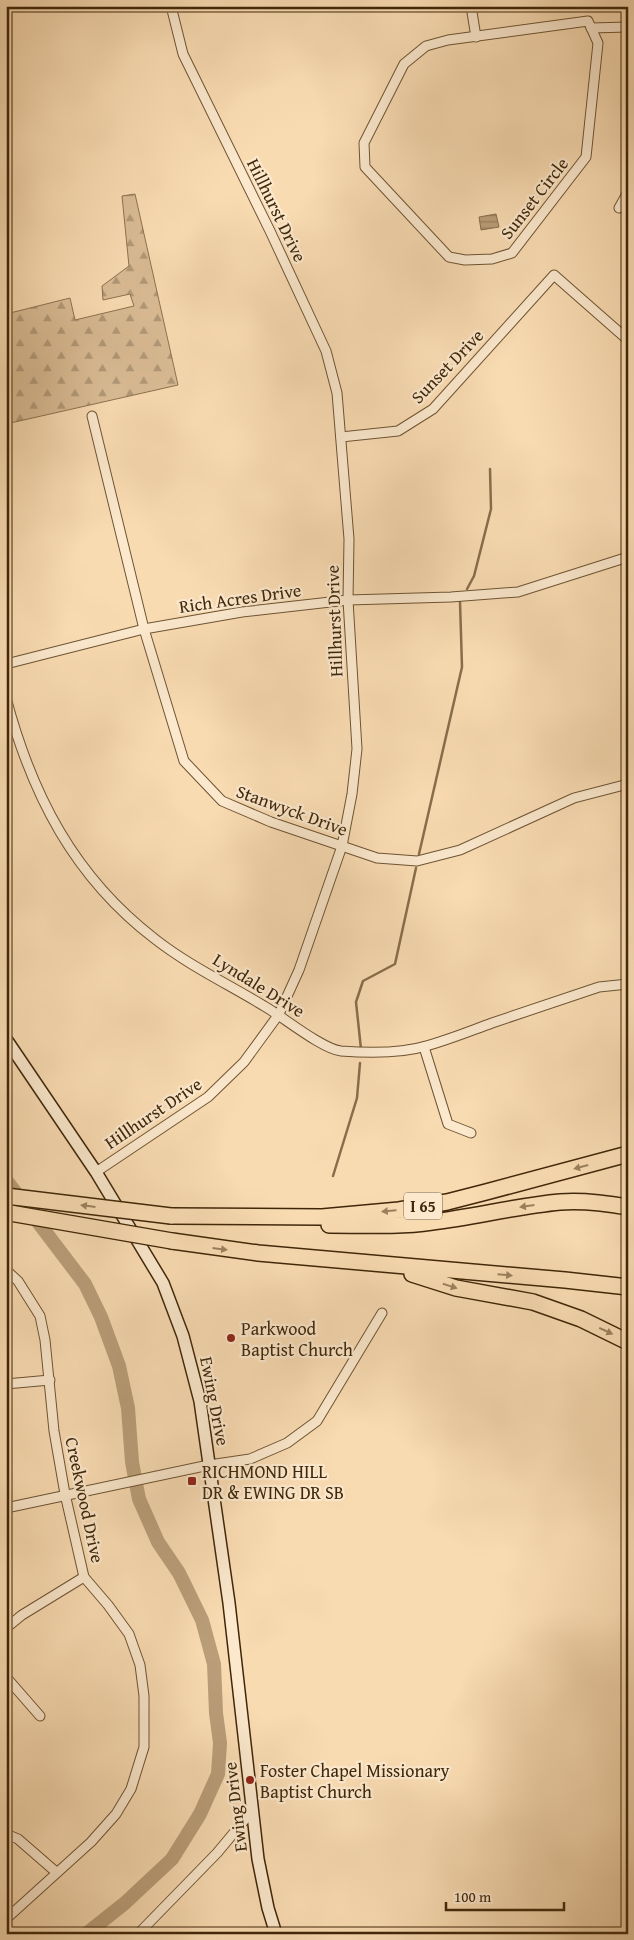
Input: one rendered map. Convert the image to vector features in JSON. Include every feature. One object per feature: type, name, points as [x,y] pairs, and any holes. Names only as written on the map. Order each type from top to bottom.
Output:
[{"type":"highway","name":"I 65","points":[[6,1196],[171,1216],[322,1217],[399,1210],[447,1202],[628,1154]]},
{"type":"highway","points":[[213,1217],[299,1226],[400,1226],[561,1201],[596,1202],[628,1207]]},
{"type":"highway","points":[[8,1212],[172,1241],[258,1253],[628,1287]]},
{"type":"highway","points":[[387,1266],[456,1288],[533,1302],[581,1319],[628,1342]]},
{"type":"main road","name":"Ewing Drive","points":[[6,1039],[96,1172],[163,1283],[183,1336],[200,1400],[229,1603],[252,1811],[268,1908],[276,1934]]},
{"type":"street","name":"Hillhurst Drive","points":[[96,1172],[208,1097],[244,1062],[279,1014],[299,970],[342,846],[352,794],[357,749],[348,600],[348,539],[337,393],[326,351],[270,231],[183,54],[171,6]]},
{"type":"street","points":[[471,6],[476,37]]},
{"type":"street","name":"Sunset Circle","points":[[588,21],[598,42],[586,157],[512,253],[492,260],[465,260],[449,257],[365,167],[364,143],[404,64],[426,46],[448,40],[476,37],[499,32],[588,21]]},
{"type":"street","points":[[591,28],[628,27]]},
{"type":"street","points":[[619,208],[628,192]]},
{"type":"street","name":"Sunset Drive","points":[[341,437],[398,431],[433,409],[554,275],[628,340]]},
{"type":"street","name":"Stanwyck Drive","points":[[92,416],[144,629],[184,761],[222,801],[271,822],[377,858],[417,861],[460,850],[574,798],[628,784]]},
{"type":"street","name":"Rich Acres Drive","points":[[6,664],[144,629],[242,612],[348,600],[450,597],[518,592],[628,557]]},
{"type":"street","name":"Lyndale Drive","points":[[6,698],[18,741],[40,797],[75,856],[97,883],[132,920],[156,940],[279,1014],[313,1038],[338,1051],[381,1052],[424,1047],[599,987],[628,984]]},
{"type":"street","points":[[424,1047],[448,1124],[471,1133]]},
{"type":"street","name":"Creekwood Drive","points":[[6,1270],[18,1281],[40,1316],[50,1380],[54,1431],[65,1494],[84,1577],[108,1605],[128,1634],[140,1666],[144,1696],[144,1747],[130,1789],[116,1814],[91,1842],[6,1919]]},
{"type":"street","points":[[6,1508],[209,1465],[250,1459],[287,1442],[317,1421],[382,1313]]},
{"type":"street","points":[[6,1384],[50,1380]]},
{"type":"street","points":[[6,1628],[22,1615],[84,1577]]},
{"type":"street","points":[[6,1677],[40,1716]]},
{"type":"street","points":[[138,1934],[217,1853],[252,1811]]},
{"type":"street","points":[[6,1834],[18,1839],[56,1872]]},
{"type":"green space","points":[[135,194],[178,385],[6,424],[6,314],[70,298],[75,320],[134,306],[130,294],[103,300],[102,286],[129,266],[122,196]]},
{"type":"shaded area","points":[[496,214],[499,227],[481,230],[479,217]]},
{"type":"waterway","points":[[467,589],[474,576],[491,509],[490,469]]},
{"type":"waterway","points":[[419,854],[462,667],[460,602]]},
{"type":"waterway","points":[[361,1049],[356,1002],[363,981],[395,964],[416,868]]},
{"type":"waterway","points":[[333,1176],[357,1098],[360,1063]]},
{"type":"waterway","points":[[6,1180],[85,1284],[101,1317],[119,1366],[128,1408],[132,1462],[139,1499],[158,1542],[179,1573],[202,1620],[214,1664],[216,1713],[220,1743],[218,1774],[200,1814],[172,1859],[125,1903],[86,1934]]},
{"type":"place","name":"Parkwood Baptist Church","points":[[231,1338]]},
{"type":"place","name":"RICHMOND HILL DR & EWING DR SB","points":[[192,1481]]},
{"type":"place","name":"Foster Chapel Missionary Baptist Church","points":[[250,1780]]}]
